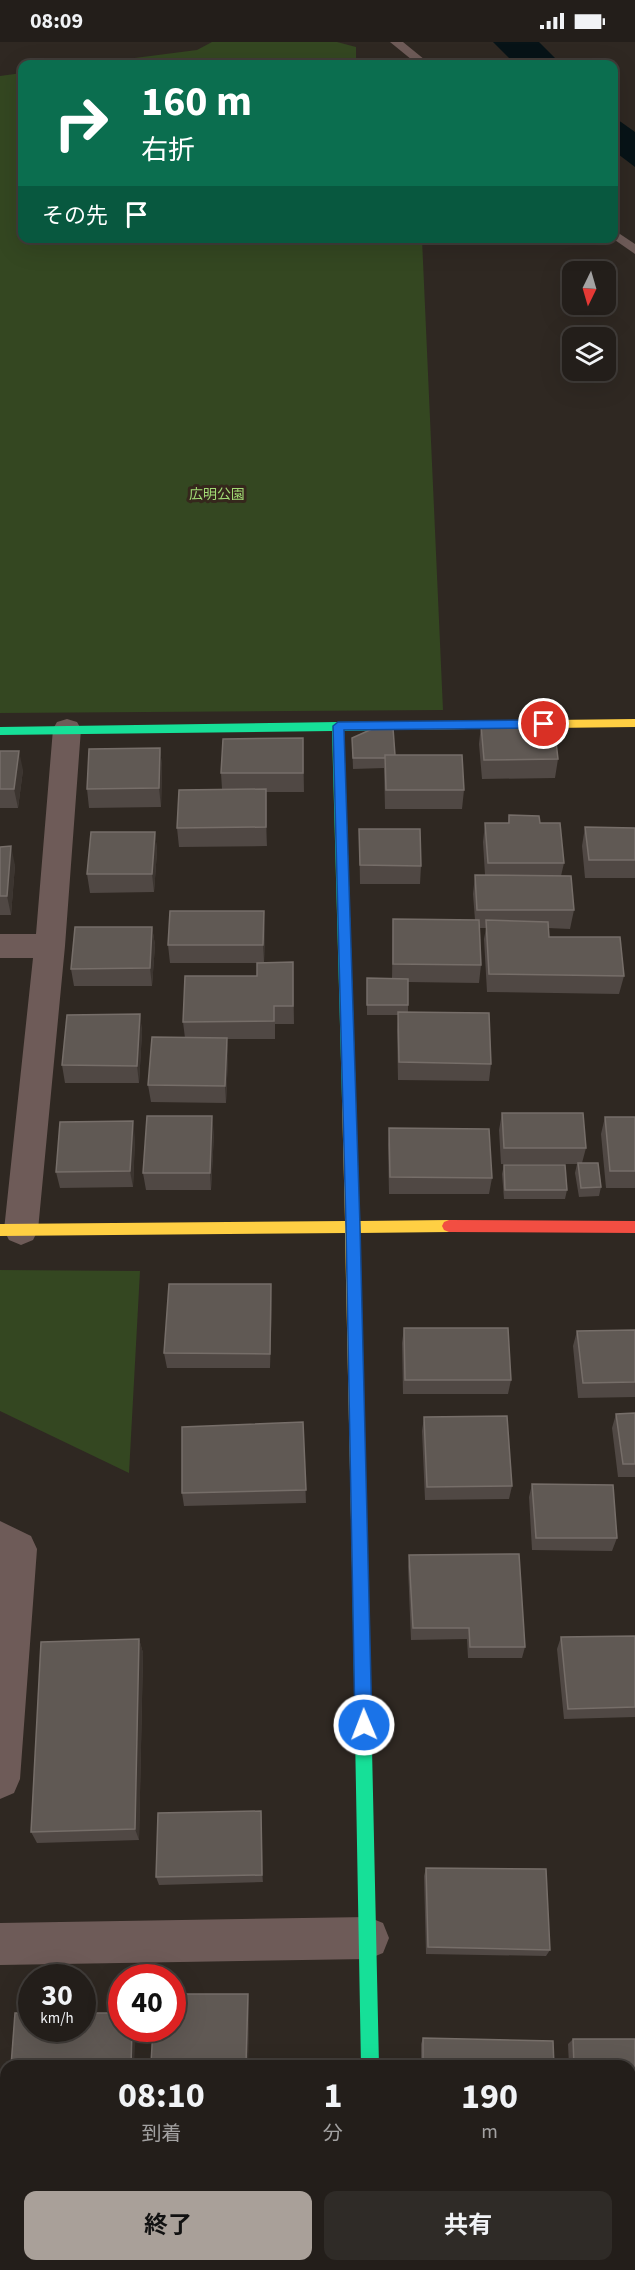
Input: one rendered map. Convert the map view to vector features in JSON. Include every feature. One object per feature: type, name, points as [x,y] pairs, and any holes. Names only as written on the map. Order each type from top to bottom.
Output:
[{"type":"street","points":[[0,730],[635,723]]},
{"type":"street","points":[[338,726],[353,1226],[370,2060]]},
{"type":"street","points":[[67,729],[50,946],[11,1230],[353,1226],[635,1227]]},
{"type":"street","points":[[0,946],[50,946]]},
{"type":"street","points":[[0,1539],[18,1549],[0,1779]]},
{"type":"street","points":[[0,1944],[368,1938]]},
{"type":"lane","points":[[396,42],[418,60]]},
{"type":"lane","points":[[618,237],[635,250]]},
{"type":"green space","points":[[212,42],[337,42],[356,47],[356,60],[119,60],[197,50]]},
{"type":"green space","name":"広明公園","points":[[18,74],[18,243],[422,243],[443,710],[0,713],[0,76]]},
{"type":"green space","points":[[0,1270],[140,1271],[129,1473],[0,1411]]},
{"type":"shaded area","points":[[493,42],[539,42],[557,60],[511,60]]},
{"type":"shaded area","points":[[618,120],[635,132],[635,167],[618,154]]},
{"type":"building","points":[[554,724],[558,759],[484,760],[481,725]]},
{"type":"building","points":[[393,728],[395,755],[385,755],[385,758],[353,758],[352,738],[372,729]]},
{"type":"building","points":[[303,738],[303,773],[221,773],[223,739]]},
{"type":"building","points":[[160,748],[159,788],[87,789],[89,749]]},
{"type":"building","points":[[0,751],[19,751],[14,789],[0,789]]},
{"type":"building","points":[[385,755],[462,755],[464,790],[386,790]]},
{"type":"building","points":[[266,789],[266,827],[177,828],[179,790]]},
{"type":"building","points":[[509,815],[539,816],[540,823],[560,823],[564,863],[488,863],[485,823],[509,823]]},
{"type":"building","points":[[585,827],[635,828],[635,860],[589,860]]},
{"type":"building","points":[[359,829],[420,829],[421,866],[360,865]]},
{"type":"building","points":[[91,832],[155,832],[152,874],[87,874]]},
{"type":"building","points":[[11,846],[7,896],[0,896],[0,847]]},
{"type":"building","points":[[475,875],[571,876],[574,910],[477,910]]},
{"type":"building","points":[[170,911],[264,911],[263,945],[168,945]]},
{"type":"building","points":[[393,919],[479,920],[481,965],[393,964]]},
{"type":"building","points":[[486,920],[548,922],[549,937],[620,937],[624,976],[489,974]]},
{"type":"building","points":[[75,927],[152,927],[150,968],[71,969]]},
{"type":"building","points":[[293,962],[293,1006],[274,1006],[274,1021],[183,1022],[185,976],[257,976],[257,963]]},
{"type":"building","points":[[367,978],[408,979],[408,1005],[367,1005]]},
{"type":"building","points":[[398,1012],[489,1013],[491,1064],[399,1062]]},
{"type":"building","points":[[140,1014],[137,1066],[62,1065],[67,1015]]},
{"type":"building","points":[[152,1037],[227,1038],[225,1086],[148,1085]]},
{"type":"building","points":[[502,1113],[583,1113],[586,1148],[504,1148]]},
{"type":"building","points":[[147,1116],[212,1116],[210,1173],[143,1173]]},
{"type":"building","points":[[605,1117],[635,1117],[635,1171],[610,1171]]},
{"type":"building","points":[[133,1121],[130,1171],[56,1172],[60,1122]]},
{"type":"building","points":[[389,1128],[489,1129],[492,1178],[390,1177]]},
{"type":"building","points":[[578,1163],[598,1163],[601,1187],[581,1188]]},
{"type":"building","points":[[504,1165],[565,1165],[567,1190],[505,1190]]},
{"type":"building","points":[[169,1284],[271,1284],[270,1354],[164,1353]]},
{"type":"building","points":[[404,1328],[508,1328],[511,1380],[405,1380]]},
{"type":"building","points":[[635,1330],[635,1382],[583,1383],[577,1331]]},
{"type":"building","points":[[635,1413],[635,1464],[623,1464],[616,1414]]},
{"type":"building","points":[[507,1416],[512,1486],[427,1487],[424,1417]]},
{"type":"building","points":[[303,1422],[306,1490],[182,1493],[182,1427]]},
{"type":"building","points":[[532,1484],[613,1485],[617,1538],[536,1538]]},
{"type":"building","points":[[519,1554],[525,1647],[470,1647],[469,1628],[413,1628],[409,1555]]},
{"type":"building","points":[[635,1636],[635,1707],[568,1709],[561,1637]]},
{"type":"building","points":[[139,1639],[135,1829],[31,1832],[41,1642]]},
{"type":"building","points":[[261,1811],[262,1875],[156,1877],[158,1813]]},
{"type":"building","points":[[426,1868],[546,1869],[550,1950],[428,1947]]},
{"type":"building","points":[[186,1994],[248,1994],[246,2060],[151,2060],[152,2042],[186,2042]]},
{"type":"building","points":[[15,2013],[18,2013],[18,2042],[96,2042],[96,2013],[108,2013],[108,2042],[132,2042],[131,2060],[11,2060]]},
{"type":"building","points":[[423,2038],[553,2041],[554,2060],[423,2060]]},
{"type":"building","points":[[573,2039],[635,2039],[635,2060],[574,2060]]},
{"type":"traffic: fast","points":[[338,726],[349,1100]]},
{"type":"traffic: fast","points":[[0,731],[386,726]]},
{"type":"traffic: fast","points":[[360,1567],[370,2060]]},
{"type":"traffic: slow","points":[[386,726],[635,723]]},
{"type":"traffic: slow","points":[[349,1100],[360,1567]]},
{"type":"traffic: slow","points":[[0,1230],[449,1226]]},
{"type":"traffic: jam","points":[[449,1226],[635,1227]]},
{"type":"route","points":[[364,1725],[353,1226],[338,726],[544,724]]}]
